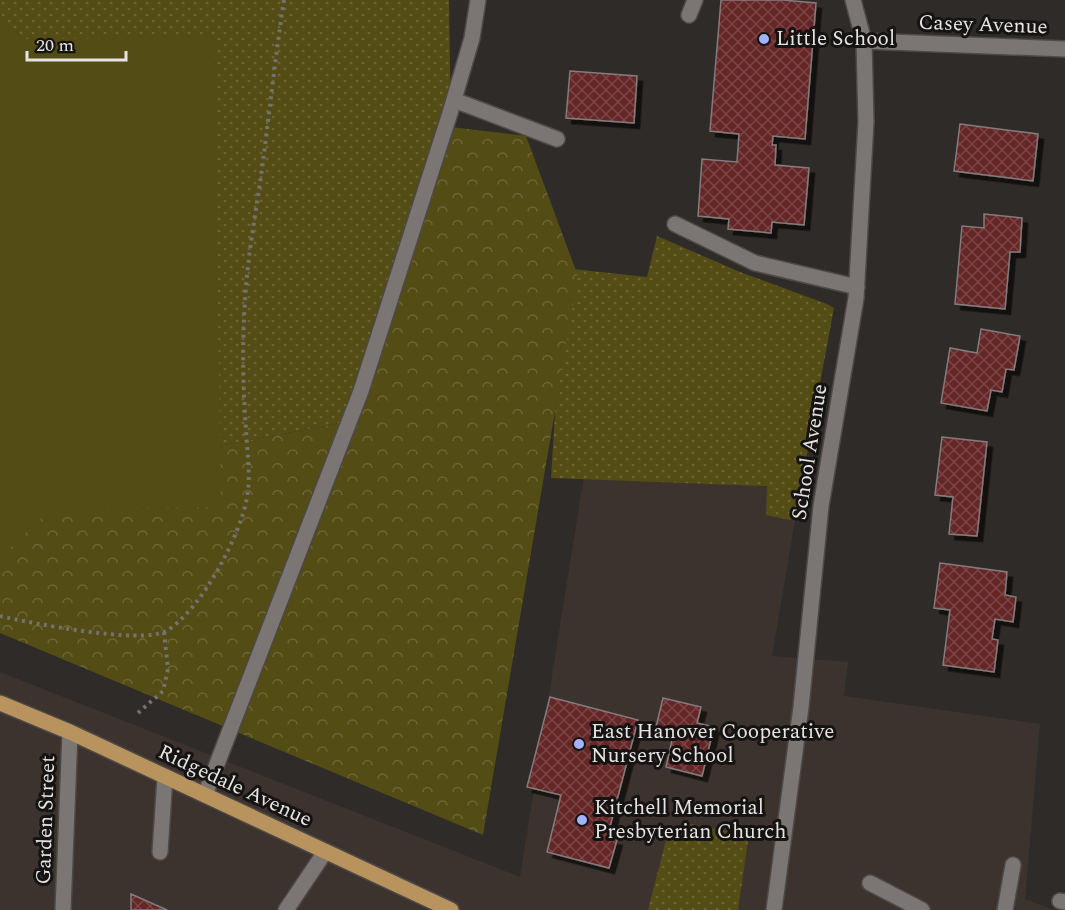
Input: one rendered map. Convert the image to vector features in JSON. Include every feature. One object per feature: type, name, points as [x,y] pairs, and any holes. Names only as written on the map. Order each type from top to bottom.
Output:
[{"type":"main road","name":"Ridgedale Avenue","points":[[0,703],[70,732],[451,910]]},
{"type":"street","points":[[205,795],[361,391],[454,100],[472,38],[478,0]]},
{"type":"street","points":[[689,15],[695,0]]},
{"type":"street","name":"School Avenue","points":[[774,910],[801,707],[821,506],[857,287],[866,122],[864,41],[854,0]]},
{"type":"street","name":"Casey Avenue","points":[[864,41],[1065,50]]},
{"type":"street","points":[[454,100],[557,139]]},
{"type":"street","points":[[675,224],[755,263],[857,287]]},
{"type":"street","name":"Garden Street","points":[[63,910],[70,732]]},
{"type":"street","points":[[160,852],[165,777]]},
{"type":"street","points":[[286,910],[325,852]]},
{"type":"street","points":[[1005,910],[1012,865]]},
{"type":"street","points":[[870,883],[922,910]]},
{"type":"path","points":[[0,616],[108,634],[140,635],[164,632],[182,620],[204,592],[226,554],[243,516],[248,498],[245,302],[284,0]]},
{"type":"path","points":[[138,713],[163,691],[168,669],[164,632]]},
{"type":"shaded area","points":[[804,468],[772,656],[848,662],[844,696],[1040,724],[1025,899],[1054,910],[0,910],[0,672],[520,877],[585,469]]},
{"type":"green space","points":[[0,0],[449,0],[451,127],[352,421],[106,467],[0,473]]},
{"type":"green space","points":[[0,14],[25,39],[214,37],[221,507],[51,509],[0,557]]},
{"type":"green space","points":[[451,127],[526,136],[578,276],[483,835],[0,633],[0,473],[106,467],[352,421]]},
{"type":"green space","points":[[657,236],[740,272],[834,308],[796,514],[790,520],[766,515],[767,486],[551,478],[564,268],[647,277]]},
{"type":"green space","points":[[690,824],[744,834],[748,841],[738,910],[648,910],[666,840],[677,828]]},
{"type":"building","points":[[721,0],[783,0],[816,3],[805,139],[773,136],[772,145],[776,145],[775,165],[809,168],[804,225],[772,222],[771,233],[728,229],[729,219],[698,216],[702,159],[737,162],[739,134],[710,131]]},
{"type":"building","points":[[570,71],[637,76],[634,123],[566,118]]},
{"type":"building","points":[[960,124],[1038,134],[1033,181],[954,171]]},
{"type":"building","points":[[984,214],[1022,218],[1020,252],[1010,252],[1005,309],[955,304],[962,226],[984,228]]},
{"type":"building","points":[[981,329],[1020,336],[1014,370],[1006,369],[1002,392],[991,390],[987,411],[941,403],[950,348],[977,353]]},
{"type":"building","points":[[942,437],[987,442],[977,536],[949,534],[953,497],[935,495]]},
{"type":"building","points":[[940,563],[1007,572],[1005,595],[1016,597],[1013,622],[995,619],[992,639],[998,640],[994,672],[943,665],[950,610],[934,608]]},
{"type":"building","points":[[550,697],[638,720],[607,838],[617,840],[609,868],[547,852],[561,795],[527,787]]},
{"type":"building","points":[[663,698],[701,707],[697,723],[714,727],[702,776],[666,767],[674,731],[656,727]]},
{"type":"building","points":[[131,894],[167,910],[131,910]]},
{"type":"place","name":"Little School","points":[[764,39]]},
{"type":"place","name":"East Hanover Cooperative Nursery School","points":[[579,744]]},
{"type":"place","name":"Kitchell Memorial Presbyterian Church","points":[[582,820]]}]
